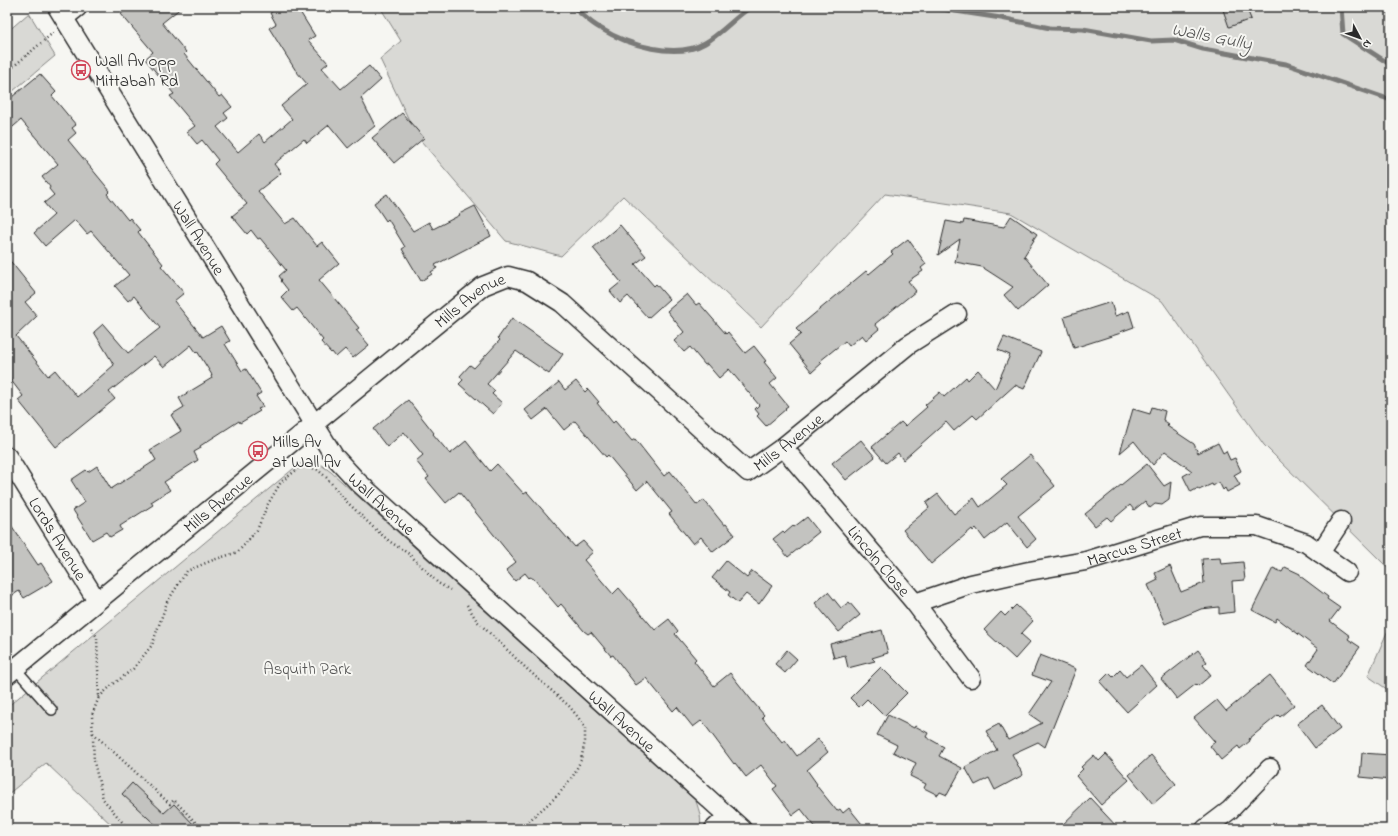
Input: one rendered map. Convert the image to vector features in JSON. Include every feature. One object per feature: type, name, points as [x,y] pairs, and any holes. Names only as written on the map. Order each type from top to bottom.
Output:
[{"type":"street","points":[[62,16],[78,7]]},
{"type":"street","name":"Wall Avenue","points":[[62,16],[334,456],[358,482],[742,829]]},
{"type":"street","name":"Mills Avenue","points":[[11,671],[483,286],[508,276],[527,281],[562,303],[748,472],[784,447],[908,345],[956,314]]},
{"type":"street","name":"Lincoln Close","points":[[784,447],[914,603],[971,678]]},
{"type":"street","name":"Lords Avenue","points":[[7,456],[97,601]]},
{"type":"street","points":[[1320,553],[1342,521]]},
{"type":"street","name":"Marcus Street","points":[[914,603],[971,584],[1086,561],[1200,526],[1257,526],[1306,543],[1347,572]]},
{"type":"street","points":[[1205,829],[1230,810],[1270,768]]},
{"type":"street","points":[[714,829],[728,816]]},
{"type":"lane","points":[[11,671],[52,710]]},
{"type":"path","points":[[7,72],[62,16]]},
{"type":"path","points":[[306,459],[307,466]]},
{"type":"path","points":[[99,697],[133,669],[152,646],[166,602],[187,571],[213,560],[238,552],[257,530],[268,504],[281,482],[299,468],[307,466],[318,470],[327,478],[346,501],[373,527],[389,541],[409,554],[438,583],[451,590]]},
{"type":"path","points":[[462,600],[477,621],[527,669],[569,706],[578,716],[585,728],[585,741],[581,760],[573,776],[558,795],[520,829]]},
{"type":"path","points":[[82,614],[97,637],[99,697],[92,715],[94,762],[103,799],[128,829]]},
{"type":"path","points":[[93,732],[170,804],[174,800],[199,826],[197,829]]},
{"type":"green space","points":[[380,7],[1391,7],[1391,571],[1264,445],[1162,301],[1011,213],[885,194],[761,327],[623,196],[561,256],[506,241],[416,135],[380,59],[401,41]]},
{"type":"green space","points":[[29,13],[55,56],[7,96],[7,32]]},
{"type":"green space","name":"Asquith Park","points":[[317,462],[331,472],[696,801],[701,819],[699,829],[116,829],[46,763],[7,795],[7,707],[299,464]]},
{"type":"green space","points":[[1391,623],[1391,692],[1368,676]]},
{"type":"building","points":[[129,7],[182,7],[162,23],[186,52],[184,54],[219,97],[222,95],[232,107],[224,113],[228,118],[217,127],[238,152],[259,134],[265,142],[292,119],[281,106],[307,84],[296,71],[269,28],[276,24],[270,13],[280,7],[297,7],[315,36],[308,40],[328,63],[322,68],[341,89],[369,66],[381,80],[361,98],[375,126],[348,148],[329,125],[307,143],[304,139],[274,164],[281,173],[258,191],[285,224],[295,218],[317,246],[322,242],[339,263],[319,280],[359,328],[356,330],[369,345],[353,358],[345,349],[336,357],[332,352],[331,353],[321,342],[323,340],[297,308],[293,311],[281,297],[288,290],[279,276],[286,270],[260,238],[258,239],[251,230],[247,234],[232,216],[247,204],[214,164],[218,160],[202,140],[197,144],[187,132],[195,126],[170,96],[174,94],[145,59],[153,52],[121,14]]},
{"type":"building","points":[[1222,7],[1246,7],[1251,19],[1229,27]]},
{"type":"building","points":[[40,74],[56,92],[52,96],[76,125],[72,128],[76,133],[68,140],[110,191],[107,194],[128,220],[130,218],[140,230],[138,232],[163,264],[161,266],[184,293],[174,301],[203,337],[221,326],[230,341],[225,344],[242,371],[246,369],[261,393],[256,396],[263,407],[258,409],[260,411],[240,423],[239,421],[200,446],[201,448],[194,452],[198,460],[164,482],[170,490],[151,502],[153,505],[120,526],[122,530],[110,537],[106,532],[92,540],[73,510],[85,502],[71,480],[86,470],[88,472],[97,466],[111,489],[156,460],[150,450],[181,431],[171,415],[184,407],[179,398],[212,378],[212,375],[197,351],[196,352],[191,345],[164,367],[154,356],[109,392],[115,399],[56,447],[18,400],[23,396],[7,375],[7,257],[36,293],[25,302],[37,316],[16,336],[48,376],[55,370],[77,397],[114,365],[94,332],[103,324],[128,353],[160,328],[134,296],[128,301],[115,286],[129,275],[91,231],[87,234],[75,220],[45,246],[34,233],[54,215],[44,203],[54,195],[42,177],[58,164],[21,120],[7,132],[7,101]]},
{"type":"building","points":[[402,113],[424,138],[394,163],[372,138]]},
{"type":"building","points":[[387,194],[413,231],[429,222],[433,229],[475,206],[491,236],[435,265],[437,268],[431,272],[432,274],[421,281],[402,249],[405,247],[388,219],[386,221],[374,203]]},
{"type":"building","points":[[1011,216],[1037,234],[1024,256],[1048,285],[1018,311],[1004,295],[1013,287],[982,267],[955,262],[960,239],[938,255],[946,221],[963,224],[964,220],[1004,227]]},
{"type":"building","points":[[620,225],[646,256],[635,264],[654,286],[656,284],[669,299],[648,318],[628,296],[620,303],[610,291],[621,282],[593,248]]},
{"type":"building","points":[[908,239],[926,264],[921,268],[923,271],[908,281],[916,291],[875,324],[879,329],[866,340],[862,335],[849,346],[845,341],[820,361],[822,363],[812,372],[789,344],[801,334],[796,329],[866,271],[869,274],[893,254],[891,252]]},
{"type":"building","points":[[687,294],[696,305],[699,303],[726,334],[728,332],[745,353],[754,346],[766,361],[764,362],[777,378],[770,384],[788,406],[766,426],[757,416],[759,414],[755,409],[759,405],[729,369],[719,378],[707,364],[705,365],[690,347],[684,352],[674,341],[684,332],[667,311]]},
{"type":"building","points":[[1111,302],[1115,316],[1129,311],[1134,327],[1120,332],[1121,333],[1074,348],[1064,317]]},
{"type":"building","points":[[512,318],[563,354],[549,374],[516,351],[487,384],[495,391],[492,394],[502,403],[493,414],[459,384],[463,380],[460,376],[470,365],[474,368],[500,340],[498,338]]},
{"type":"building","points":[[1004,337],[1041,352],[1024,389],[1015,385],[977,419],[973,415],[954,431],[946,422],[903,460],[898,453],[886,463],[872,447],[901,422],[905,426],[927,407],[925,405],[940,392],[944,397],[966,377],[968,380],[978,370],[995,389],[1010,355],[998,350]]},
{"type":"building","points":[[576,381],[585,392],[588,389],[613,423],[615,421],[632,441],[635,439],[664,476],[670,471],[697,505],[704,500],[724,525],[726,524],[735,535],[713,552],[701,537],[693,544],[669,514],[672,512],[647,481],[637,490],[608,455],[606,457],[575,421],[564,430],[547,409],[533,420],[525,410],[559,382],[565,390]]},
{"type":"building","points":[[408,400],[450,454],[466,441],[490,471],[497,464],[524,494],[527,492],[575,547],[583,541],[593,552],[584,560],[613,594],[619,588],[655,630],[669,619],[678,631],[675,634],[696,659],[694,661],[714,686],[730,673],[764,715],[762,717],[782,742],[785,740],[797,756],[818,739],[828,752],[807,770],[817,784],[816,785],[837,811],[840,809],[843,813],[849,808],[866,829],[817,829],[801,809],[793,815],[773,789],[777,786],[761,765],[746,777],[735,763],[734,764],[701,721],[693,727],[677,707],[673,711],[646,678],[636,685],[613,655],[611,656],[591,632],[588,634],[584,631],[561,604],[558,607],[534,579],[529,578],[525,573],[515,581],[506,570],[516,562],[459,492],[446,503],[426,479],[429,477],[416,461],[423,455],[404,432],[387,447],[373,429]]},
{"type":"building","points":[[1152,407],[1165,411],[1163,420],[1169,424],[1167,426],[1194,444],[1198,453],[1218,443],[1223,453],[1226,451],[1230,460],[1235,458],[1241,471],[1234,475],[1240,485],[1227,492],[1225,488],[1223,490],[1219,482],[1213,486],[1212,484],[1199,490],[1198,488],[1191,492],[1183,476],[1192,471],[1165,451],[1153,465],[1134,441],[1120,453],[1133,409],[1150,414]]},
{"type":"building","points":[[861,440],[875,457],[846,480],[832,463]]},
{"type":"building","points":[[1030,455],[1055,486],[1018,516],[1036,539],[1027,547],[1007,522],[985,540],[976,528],[973,531],[972,529],[931,564],[903,530],[929,508],[926,503],[938,494],[954,514],[974,498],[980,507],[1007,485],[1001,479]]},
{"type":"building","points":[[1147,464],[1164,486],[1171,482],[1169,500],[1162,505],[1155,504],[1150,508],[1145,501],[1134,510],[1130,505],[1111,521],[1107,517],[1095,526],[1085,514]]},
{"type":"building","points":[[807,517],[819,532],[788,557],[773,539],[783,531],[785,533]]},
{"type":"building","points":[[7,519],[38,565],[41,563],[53,581],[24,598],[19,591],[7,599]]},
{"type":"building","points":[[1220,558],[1221,564],[1243,562],[1245,580],[1232,581],[1234,612],[1219,614],[1219,607],[1201,609],[1165,624],[1148,585],[1158,580],[1155,573],[1170,566],[1181,592],[1204,583],[1202,559]]},
{"type":"building","points":[[726,561],[747,578],[752,571],[772,586],[759,604],[746,594],[738,603],[728,595],[730,592],[712,578]]},
{"type":"building","points":[[1285,567],[1300,574],[1300,576],[1328,597],[1327,599],[1340,608],[1330,621],[1350,636],[1348,639],[1360,647],[1333,684],[1307,665],[1318,649],[1277,618],[1275,622],[1252,610],[1273,568],[1282,572]]},
{"type":"building","points":[[828,592],[841,608],[849,602],[860,615],[839,632],[815,603]]},
{"type":"building","points":[[1016,605],[1033,621],[1021,634],[1030,642],[1015,659],[984,630],[1001,612],[1005,616]]},
{"type":"building","points":[[882,630],[888,653],[872,658],[875,661],[848,668],[845,655],[834,658],[830,644]]},
{"type":"building","points":[[787,650],[797,659],[785,673],[775,664]]},
{"type":"building","points":[[1198,650],[1207,662],[1203,665],[1211,675],[1198,686],[1196,684],[1177,699],[1161,679]]},
{"type":"building","points":[[1040,655],[1076,669],[1045,747],[1038,742],[1012,754],[1023,775],[995,790],[989,778],[975,785],[965,767],[997,750],[986,731],[999,724],[1008,740],[1042,723],[1029,714],[1051,682],[1032,675]]},
{"type":"building","points":[[1141,665],[1157,685],[1127,712],[1100,682],[1109,673],[1113,677],[1120,670],[1126,677]]},
{"type":"building","points":[[881,667],[907,693],[884,716],[867,699],[859,707],[850,698]]},
{"type":"building","points":[[1270,675],[1294,705],[1280,717],[1278,715],[1249,739],[1250,741],[1240,749],[1238,746],[1221,760],[1210,746],[1215,742],[1194,718],[1217,700],[1226,711]]},
{"type":"building","points":[[1322,705],[1340,729],[1315,748],[1297,724]]},
{"type":"building","points":[[888,715],[928,733],[926,737],[944,747],[939,756],[962,768],[947,795],[940,792],[938,795],[924,788],[926,784],[910,776],[916,763],[893,752],[897,745],[877,735]]},
{"type":"building","points":[[1362,753],[1391,755],[1391,780],[1360,777]]},
{"type":"building","points":[[1106,754],[1129,780],[1101,805],[1076,776],[1083,769],[1081,767],[1094,755],[1099,761]]},
{"type":"building","points":[[1151,755],[1176,784],[1153,804],[1129,775]]},
{"type":"building","points":[[132,783],[164,813],[174,804],[198,829],[160,829],[122,794]]},
{"type":"building","points":[[1090,798],[1119,829],[1058,829]]},
{"type":"waterway","name":"Walls Gully","points":[[573,7],[596,26],[611,34],[637,45],[666,50],[693,48],[705,43],[751,7]]},
{"type":"waterway","name":"Walls Gully","points":[[929,7],[1001,18],[1050,28],[1083,29],[1151,41],[1174,40],[1203,49],[1286,64],[1391,100]]},
{"type":"waterway","points":[[1341,7],[1343,34],[1391,65]]},
{"type":"place","name":"Wall Av opp Mittabah Rd","points":[[81,70]]},
{"type":"place","name":"Mills Av at Wall Av","points":[[258,451]]}]
